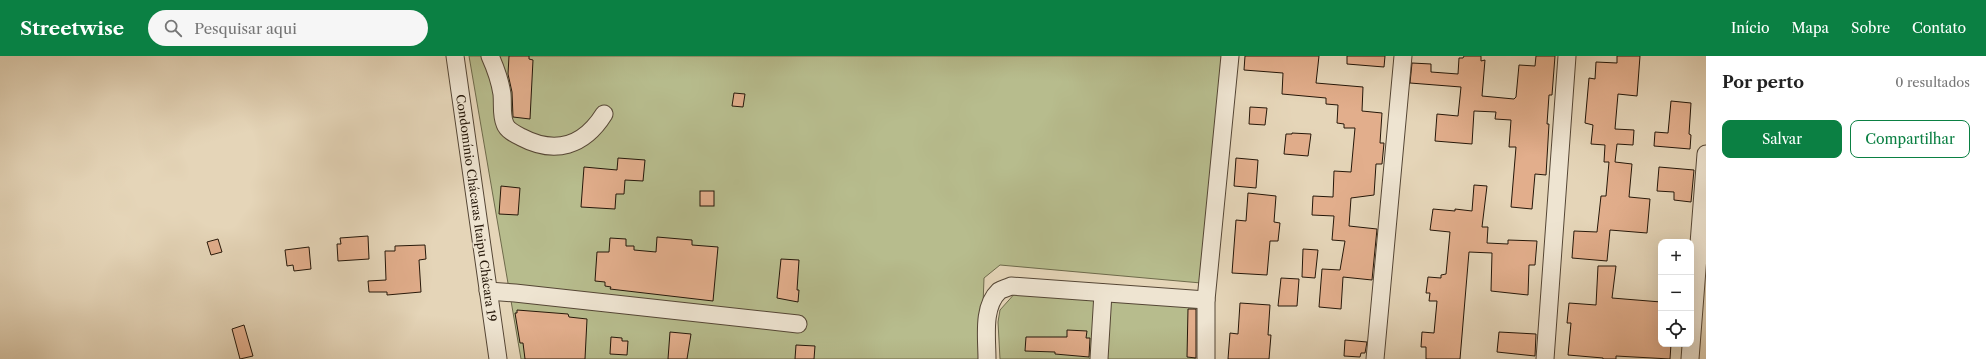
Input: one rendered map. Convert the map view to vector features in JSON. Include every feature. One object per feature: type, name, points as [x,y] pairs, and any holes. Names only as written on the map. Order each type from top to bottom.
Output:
[{"type":"street","name":"Condomínio Chácaras Itaipu Chácara 19","points":[[454,56],[498,359]]},
{"type":"street","points":[[490,56],[502,93],[505,126],[512,133],[526,140],[548,146],[567,146],[596,128],[604,114]]},
{"type":"street","points":[[1206,359],[1206,300],[1230,56]]},
{"type":"street","points":[[1375,359],[1403,56]]},
{"type":"street","points":[[1545,359],[1567,56]]},
{"type":"street","points":[[1690,359],[1706,154]]},
{"type":"street","points":[[987,359],[988,321],[991,302],[1000,290],[1011,286],[1206,300]]},
{"type":"street","points":[[488,292],[523,294],[798,324]]},
{"type":"street","points":[[1099,359],[1103,293]]},
{"type":"green space","points":[[469,56],[1223,56],[1201,283],[1000,265],[984,278],[981,359],[521,359]]},
{"type":"green space","points":[[1017,291],[1194,306],[1195,359],[1000,359],[998,322],[1000,310]]},
{"type":"building","points":[[509,56],[529,56],[529,59],[533,60],[530,119],[513,117],[512,92],[508,74]]},
{"type":"building","points":[[1245,56],[1319,56],[1316,83],[1363,87],[1362,111],[1382,113],[1380,143],[1384,143],[1382,164],[1376,164],[1374,195],[1351,198],[1349,226],[1377,229],[1372,280],[1343,277],[1341,309],[1319,307],[1322,269],[1340,270],[1345,241],[1332,240],[1334,216],[1312,215],[1313,196],[1333,197],[1334,171],[1351,172],[1355,128],[1344,128],[1344,124],[1337,123],[1338,105],[1326,104],[1326,98],[1282,94],[1283,73],[1244,70]]},
{"type":"building","points":[[1347,56],[1385,56],[1384,67],[1347,64]]},
{"type":"building","points":[[1464,56],[1481,56],[1481,61],[1485,60],[1482,96],[1514,99],[1516,97],[1519,65],[1535,66],[1536,56],[1555,56],[1552,95],[1549,95],[1546,175],[1535,174],[1532,209],[1511,207],[1516,147],[1509,147],[1511,120],[1495,119],[1496,112],[1474,111],[1472,144],[1435,141],[1437,114],[1458,116],[1461,87],[1410,83],[1412,63],[1431,64],[1431,72],[1458,74],[1459,58],[1463,58]]},
{"type":"building","points":[[1617,56],[1640,56],[1637,96],[1618,94],[1615,129],[1634,130],[1633,145],[1617,144],[1615,162],[1632,164],[1629,197],[1650,199],[1647,233],[1610,230],[1607,261],[1572,258],[1574,231],[1597,232],[1601,196],[1606,196],[1609,162],[1604,162],[1605,145],[1591,144],[1593,125],[1585,123],[1589,78],[1595,79],[1596,62],[1617,63]]},
{"type":"building","points":[[734,93],[745,94],[743,107],[732,106]]},
{"type":"building","points":[[1671,101],[1691,103],[1689,134],[1691,135],[1690,149],[1654,146],[1655,132],[1668,133]]},
{"type":"building","points":[[1250,107],[1267,108],[1265,125],[1249,124]]},
{"type":"building","points":[[1286,134],[1311,134],[1308,156],[1284,154]]},
{"type":"building","points":[[618,158],[645,160],[643,181],[625,180],[624,194],[616,194],[615,209],[581,207],[584,167],[617,170]]},
{"type":"building","points":[[1236,158],[1258,160],[1256,188],[1234,186]]},
{"type":"building","points":[[1659,167],[1694,170],[1691,202],[1674,200],[1674,192],[1657,191]]},
{"type":"building","points":[[1474,185],[1487,186],[1482,227],[1488,227],[1487,243],[1508,244],[1508,240],[1537,241],[1535,265],[1529,265],[1528,295],[1491,291],[1492,253],[1469,252],[1460,359],[1426,359],[1426,347],[1421,347],[1422,332],[1434,333],[1437,301],[1429,301],[1430,293],[1426,293],[1428,277],[1441,278],[1441,275],[1446,274],[1450,232],[1430,230],[1433,209],[1472,211]]},
{"type":"building","points":[[501,186],[520,188],[518,215],[499,214]]},
{"type":"building","points":[[700,191],[714,191],[714,206],[700,206]]},
{"type":"building","points":[[1248,193],[1276,196],[1274,222],[1280,223],[1278,241],[1270,241],[1267,275],[1232,273],[1236,220],[1246,221]]},
{"type":"building","points":[[368,236],[369,259],[338,261],[337,244],[341,244],[340,238]]},
{"type":"building","points":[[657,237],[692,240],[692,245],[718,247],[713,301],[610,289],[611,287],[605,286],[605,282],[595,281],[597,252],[609,252],[610,238],[626,239],[626,246],[634,246],[634,250],[656,252]]},
{"type":"building","points":[[218,239],[222,252],[211,255],[207,242]]},
{"type":"building","points":[[425,245],[426,259],[419,260],[421,292],[387,295],[387,292],[369,292],[368,281],[386,280],[385,251],[395,251],[395,246]]},
{"type":"building","points":[[309,247],[311,269],[294,271],[293,265],[287,266],[285,250]]},
{"type":"building","points":[[1303,249],[1318,250],[1315,278],[1302,277]]},
{"type":"building","points":[[781,259],[799,260],[797,290],[799,290],[798,302],[777,298]]},
{"type":"building","points":[[1598,266],[1616,266],[1612,298],[1658,302],[1658,347],[1671,347],[1670,359],[1616,356],[1616,359],[1603,359],[1568,355],[1571,323],[1567,323],[1569,303],[1596,305]]},
{"type":"building","points":[[1281,278],[1299,279],[1297,306],[1278,306]]},
{"type":"building","points":[[1240,303],[1270,305],[1268,335],[1271,335],[1269,359],[1228,359],[1230,333],[1238,334]]},
{"type":"building","points":[[1188,309],[1196,309],[1196,358],[1187,357]]},
{"type":"building","points":[[517,310],[568,314],[569,317],[587,319],[585,359],[525,359],[523,343],[520,343],[515,313],[517,313]]},
{"type":"building","points":[[244,325],[253,356],[240,359],[232,329]]},
{"type":"building","points":[[1067,330],[1087,331],[1086,338],[1090,338],[1089,357],[1055,354],[1055,352],[1025,351],[1026,337],[1067,337]]},
{"type":"building","points":[[670,332],[691,334],[687,359],[668,359]]},
{"type":"building","points":[[1499,332],[1536,334],[1535,356],[1497,352]]},
{"type":"building","points":[[611,337],[622,338],[622,341],[628,341],[627,355],[610,354]]},
{"type":"building","points":[[1345,340],[1367,342],[1365,353],[1361,353],[1360,357],[1344,356]]},
{"type":"building","points":[[796,345],[815,346],[814,359],[795,359]]}]
